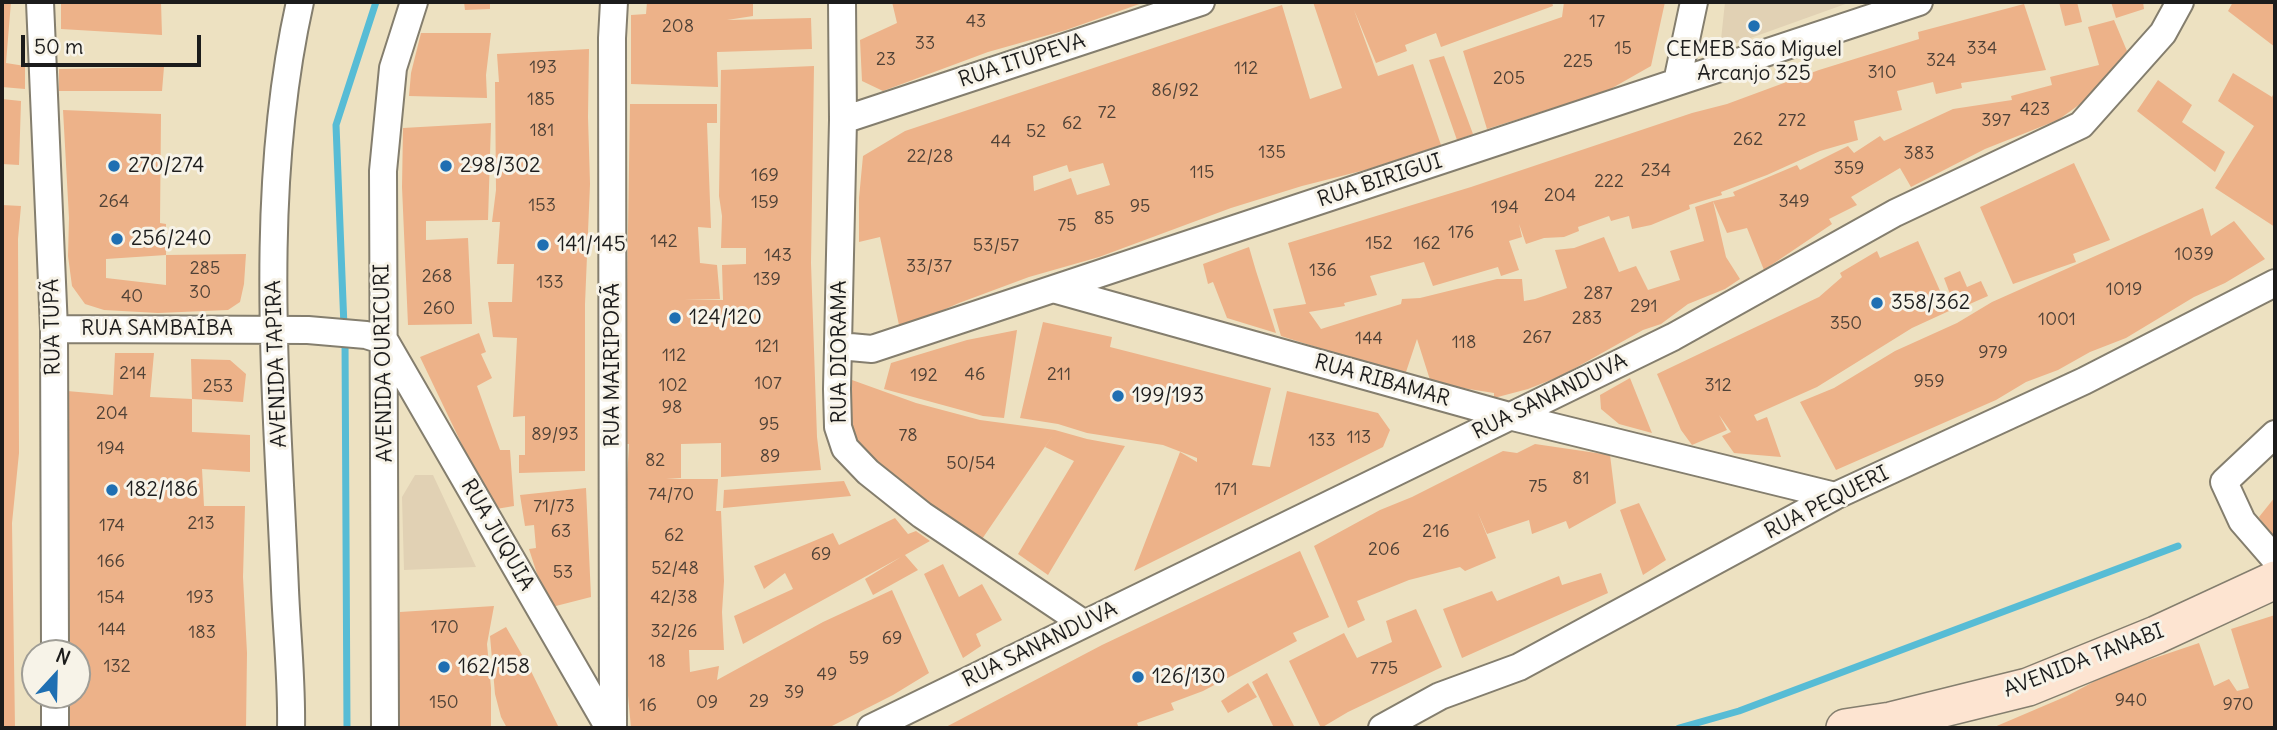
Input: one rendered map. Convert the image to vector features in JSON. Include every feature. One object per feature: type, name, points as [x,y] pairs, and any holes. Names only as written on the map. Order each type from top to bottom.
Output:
[{"type":"street","name":"RUA TUPÃ","points":[[40,2],[54,329],[55,639]]},
{"type":"street","name":"AVENIDA TAPIRA","points":[[290,728],[275,330],[276,177],[289,66],[300,2]]},
{"type":"street","name":"AVENIDA OURICURI","points":[[385,728],[375,338],[383,285],[383,171],[393,68],[414,2]]},
{"type":"street","name":"RUA MAIRIPORÃ","points":[[611,728],[614,2]]},
{"type":"street","name":"RUA DIORAMA","points":[[842,2],[843,120],[838,428],[845,449],[868,472],[922,515],[1083,623]]},
{"type":"street","name":"RUA ITUPEVA","points":[[843,120],[1202,2]]},
{"type":"street","points":[[1677,82],[1694,2]]},
{"type":"street","name":"RUA BIRIGUI","points":[[839,346],[872,349],[1919,2]]},
{"type":"street","name":"RUA SANANDUVA","points":[[871,728],[1674,337],[1895,213],[2081,125],[2163,33],[2180,2]]},
{"type":"street","name":"RUA PEQUERI","points":[[1382,728],[1440,696],[1519,667],[1835,496],[2084,381],[2275,284]]},
{"type":"street","name":"RUA RIBAMAR","points":[[1053,289],[1509,416],[1835,496]]},
{"type":"street","name":"RUA SAMBAÍBA","points":[[54,329],[307,330],[375,338]]},
{"type":"street","name":"RUA JUQUIA","points":[[375,338],[611,728]]},
{"type":"street","points":[[2275,433],[2224,482],[2242,520],[2275,559]]},
{"type":"street","name":"AVENIDA TANABI","points":[[1845,728],[1891,721],[2028,687],[2156,635],[2275,580]]},
{"type":"street","points":[[55,709],[55,728]]},
{"type":"shaded area","name":"CEMEB São Miguel Arcanjo 325","points":[[1725,2],[1851,2],[1720,49]]},
{"type":"shaded area","points":[[415,475],[433,475],[476,567],[404,570],[402,497]]},
{"type":"building","points":[[2,2],[11,2],[6,63],[25,66],[25,89],[2,87]]},
{"type":"building","points":[[61,2],[161,2],[162,35],[61,29]]},
{"type":"building","points":[[464,2],[490,2],[490,9],[465,10]]},
{"type":"building","points":[[647,2],[753,2],[753,16],[727,20],[811,18],[812,49],[717,52],[718,87],[631,84],[631,15],[646,14]]},
{"type":"building","points":[[892,2],[1145,2],[1066,30],[988,52],[883,91],[862,81],[860,40],[897,23]]},
{"type":"building","points":[[1313,2],[1552,2],[1553,6],[1441,47],[1436,33],[1405,45],[1407,51],[1376,63],[1354,10],[1378,76],[1413,64],[1441,145],[1369,169],[1231,208],[1099,257],[1029,277],[925,318],[899,325],[880,237],[859,242],[863,156],[905,131],[1282,5],[1310,99],[1342,88]],"holes":[[[1103,163],[1110,185],[1077,195],[1071,178],[1034,191],[1033,176],[1067,165],[1069,172]]]},
{"type":"building","points":[[1564,2],[1665,2],[1651,66],[1607,91],[1487,129],[1463,51],[1562,17]]},
{"type":"building","points":[[2059,2],[2077,2],[2082,22],[2065,26]]},
{"type":"building","points":[[2111,2],[2143,2],[2144,9],[2116,18]]},
{"type":"building","points":[[2233,2],[2275,2],[2275,47],[2228,11]]},
{"type":"building","points":[[2024,4],[2046,70],[1961,83],[1962,88],[1936,94],[1933,82],[1897,91],[1902,110],[1854,121],[1858,140],[1820,151],[1721,192],[1722,195],[1689,205],[1690,209],[1651,225],[1632,229],[1629,216],[1611,221],[1609,216],[1578,227],[1579,231],[1564,237],[1544,238],[1526,244],[1519,224],[1522,237],[1509,241],[1519,270],[1501,276],[1498,267],[1433,286],[1424,262],[1370,276],[1377,295],[1344,303],[1345,306],[1309,312],[1321,329],[1401,304],[1402,299],[1420,298],[1497,279],[1522,279],[1524,301],[1535,299],[1567,288],[1555,250],[1574,248],[1604,237],[1619,272],[1636,266],[1648,290],[1680,280],[1670,251],[1704,241],[1695,207],[1713,201],[1726,257],[1740,279],[1725,289],[1688,304],[1661,324],[1643,330],[1561,376],[1494,398],[1494,393],[1431,383],[1417,339],[1405,375],[1281,336],[1273,309],[1306,304],[1288,243],[1727,104],[1819,70],[1919,39],[1918,32]]},
{"type":"building","points":[[2114,20],[2127,51],[2104,81],[2083,102],[2058,120],[1985,149],[1911,187],[1900,168],[1851,197],[1857,205],[1829,219],[1832,224],[1764,270],[1747,228],[1727,233],[1713,201],[1735,196],[1733,192],[1797,165],[1800,170],[1848,146],[1854,153],[1880,136],[1884,141],[1953,109],[2012,100],[2011,96],[2052,85],[2050,77],[2099,65],[2088,27]]},
{"type":"building","points":[[421,33],[491,33],[486,75],[487,98],[409,96],[411,73]]},
{"type":"building","points":[[589,49],[590,184],[585,304],[585,471],[519,473],[519,455],[525,455],[525,416],[513,417],[517,338],[493,337],[488,302],[512,302],[514,264],[497,264],[500,222],[492,222],[496,190],[495,82],[499,82],[497,54]]},
{"type":"building","points":[[1444,56],[1473,134],[1457,140],[1429,60]]},
{"type":"building","points":[[814,66],[811,263],[817,437],[821,470],[721,477],[721,443],[681,444],[681,478],[666,479],[718,479],[716,511],[721,511],[724,581],[724,650],[689,650],[690,672],[719,666],[717,680],[823,622],[892,590],[929,673],[893,695],[828,728],[631,728],[624,652],[627,556],[625,516],[629,444],[625,444],[625,417],[630,104],[717,104],[717,123],[707,123],[711,228],[698,227],[700,263],[717,265],[720,299],[684,299],[723,300],[722,265],[746,264],[746,248],[721,248],[721,70]]},
{"type":"building","points":[[164,67],[162,91],[59,91],[59,69]]},
{"type":"building","points":[[2233,73],[2272,97],[2275,90],[2275,227],[2215,188],[2254,126],[2218,101]]},
{"type":"building","points":[[2158,80],[2192,105],[2182,122],[2225,152],[2215,172],[2137,111]]},
{"type":"building","points":[[2,99],[21,101],[19,165],[2,164]]},
{"type":"building","points":[[63,110],[161,114],[160,223],[166,224],[166,255],[246,254],[240,302],[228,310],[158,313],[104,310],[85,304],[72,286],[68,256],[69,218]],"holes":[[[166,255],[166,285],[106,278],[106,259]]]},
{"type":"building","points":[[491,123],[488,220],[426,221],[426,240],[468,238],[472,324],[408,325],[402,187],[403,128]]},
{"type":"building","points":[[2074,163],[2110,240],[2073,254],[2076,262],[2013,284],[1980,207]]},
{"type":"building","points":[[2,205],[21,206],[18,239],[19,453],[12,523],[15,728],[2,728]]},
{"type":"building","points":[[2203,208],[2211,236],[2234,221],[2265,259],[2126,338],[2026,382],[1996,400],[1836,470],[1800,402],[1834,388],[1895,351],[1957,323],[1992,302]]},
{"type":"building","points":[[1918,241],[1949,311],[1912,328],[1817,387],[1754,415],[1757,421],[1767,417],[1781,457],[1734,453],[1722,436],[1731,432],[1719,415],[1727,430],[1692,445],[1681,430],[1657,374],[1819,297],[1842,277],[1840,273],[1877,251],[1880,258]]},
{"type":"building","points":[[1249,247],[1276,333],[1227,318],[1213,282],[1208,284],[1203,264]]},
{"type":"building","points":[[1960,271],[1967,287],[1981,281],[1988,296],[1956,310],[1944,278]]},
{"type":"building","points":[[1043,322],[1112,337],[1110,347],[1271,388],[1252,465],[1270,467],[1287,391],[1378,413],[1390,430],[1383,447],[1134,571],[1180,452],[1197,462],[1197,458],[1163,445],[1087,433],[1058,424],[1020,418]]},
{"type":"building","points":[[1017,330],[1004,418],[983,416],[884,389],[891,363],[967,340]]},
{"type":"building","points":[[479,333],[486,352],[481,354],[492,378],[477,386],[500,450],[510,450],[514,506],[496,509],[420,357]]},
{"type":"building","points":[[115,353],[154,353],[150,397],[192,399],[192,432],[250,435],[250,472],[202,469],[204,506],[245,506],[243,577],[247,653],[246,728],[66,728],[66,709],[91,709],[91,639],[66,639],[67,391],[113,395]]},
{"type":"building","points":[[191,359],[230,360],[246,374],[243,402],[192,399]]},
{"type":"building","points":[[1630,378],[1652,433],[1619,424],[1601,409],[1600,395]]},
{"type":"building","points":[[852,380],[916,403],[980,420],[1055,430],[1125,446],[1048,575],[1018,554],[1074,461],[1045,447],[1053,435],[980,542],[893,480],[855,444],[846,426],[847,398]]},
{"type":"building","points":[[1535,444],[1610,455],[1616,503],[1569,529],[1566,521],[1532,534],[1529,520],[1487,534],[1477,511],[1496,558],[1465,571],[1460,567],[1409,580],[1357,601],[1365,620],[1348,628],[1314,546],[1380,510],[1412,497],[1503,451],[1517,453]]},
{"type":"building","points":[[844,481],[851,496],[723,508],[724,490]]},
{"type":"building","points":[[586,488],[591,597],[548,608],[529,549],[536,548],[534,525],[525,526],[520,495]]},
{"type":"building","points":[[2275,497],[2275,542],[2259,517]]},
{"type":"building","points":[[1639,503],[1666,560],[1643,575],[1620,510]]},
{"type":"building","points":[[895,518],[908,534],[916,531],[930,541],[905,555],[918,570],[873,595],[865,579],[901,557],[743,644],[734,616],[793,589],[785,573],[764,589],[754,566],[833,533],[839,545]]},
{"type":"building","points":[[1300,551],[1329,617],[1293,633],[1297,641],[1203,691],[1171,703],[1174,710],[1137,723],[1138,726],[1132,728],[944,728],[1102,645]]},
{"type":"building","points":[[943,564],[959,597],[982,584],[1002,620],[976,634],[981,646],[963,658],[924,574]]},
{"type":"building","points":[[1601,573],[1608,593],[1462,658],[1443,609],[1492,591],[1497,601],[1559,576],[1562,585]]},
{"type":"building","points":[[494,606],[487,644],[491,728],[397,728],[400,612]]},
{"type":"building","points":[[1416,609],[1442,667],[1348,712],[1321,728],[1289,661],[1344,633],[1357,658],[1392,642],[1386,621]]},
{"type":"building","points":[[2275,615],[2275,728],[1992,728],[2067,696],[2110,673],[2199,643],[2214,686],[2229,679],[2237,691],[2249,688],[2231,629]]},
{"type":"building","points":[[506,627],[559,728],[507,728],[501,717],[495,694],[490,636]]},
{"type":"building","points":[[1267,673],[1295,728],[1274,728],[1252,682]]},
{"type":"building","points":[[1248,683],[1257,697],[1228,713],[1221,701]]},
{"type":"waterway","points":[[344,327],[336,125],[376,2]]},
{"type":"waterway","points":[[345,339],[347,728]]},
{"type":"waterway","points":[[1679,728],[1739,711],[2178,546]]},
{"type":"place","name":"CEMEB São Miguel Arcanjo 325","points":[[1754,26]]},
{"type":"place","name":"270/274","points":[[114,166]]},
{"type":"place","name":"298/302","points":[[446,166]]},
{"type":"place","name":"256/240","points":[[117,239]]},
{"type":"place","name":"141/145","points":[[543,245]]},
{"type":"place","name":"358/362","points":[[1877,303]]},
{"type":"place","name":"124/120","points":[[675,318]]},
{"type":"place","name":"199/193","points":[[1118,396]]},
{"type":"place","name":"182/186","points":[[112,490]]},
{"type":"place","name":"162/158","points":[[444,667]]},
{"type":"place","name":"126/130","points":[[1138,677]]}]
